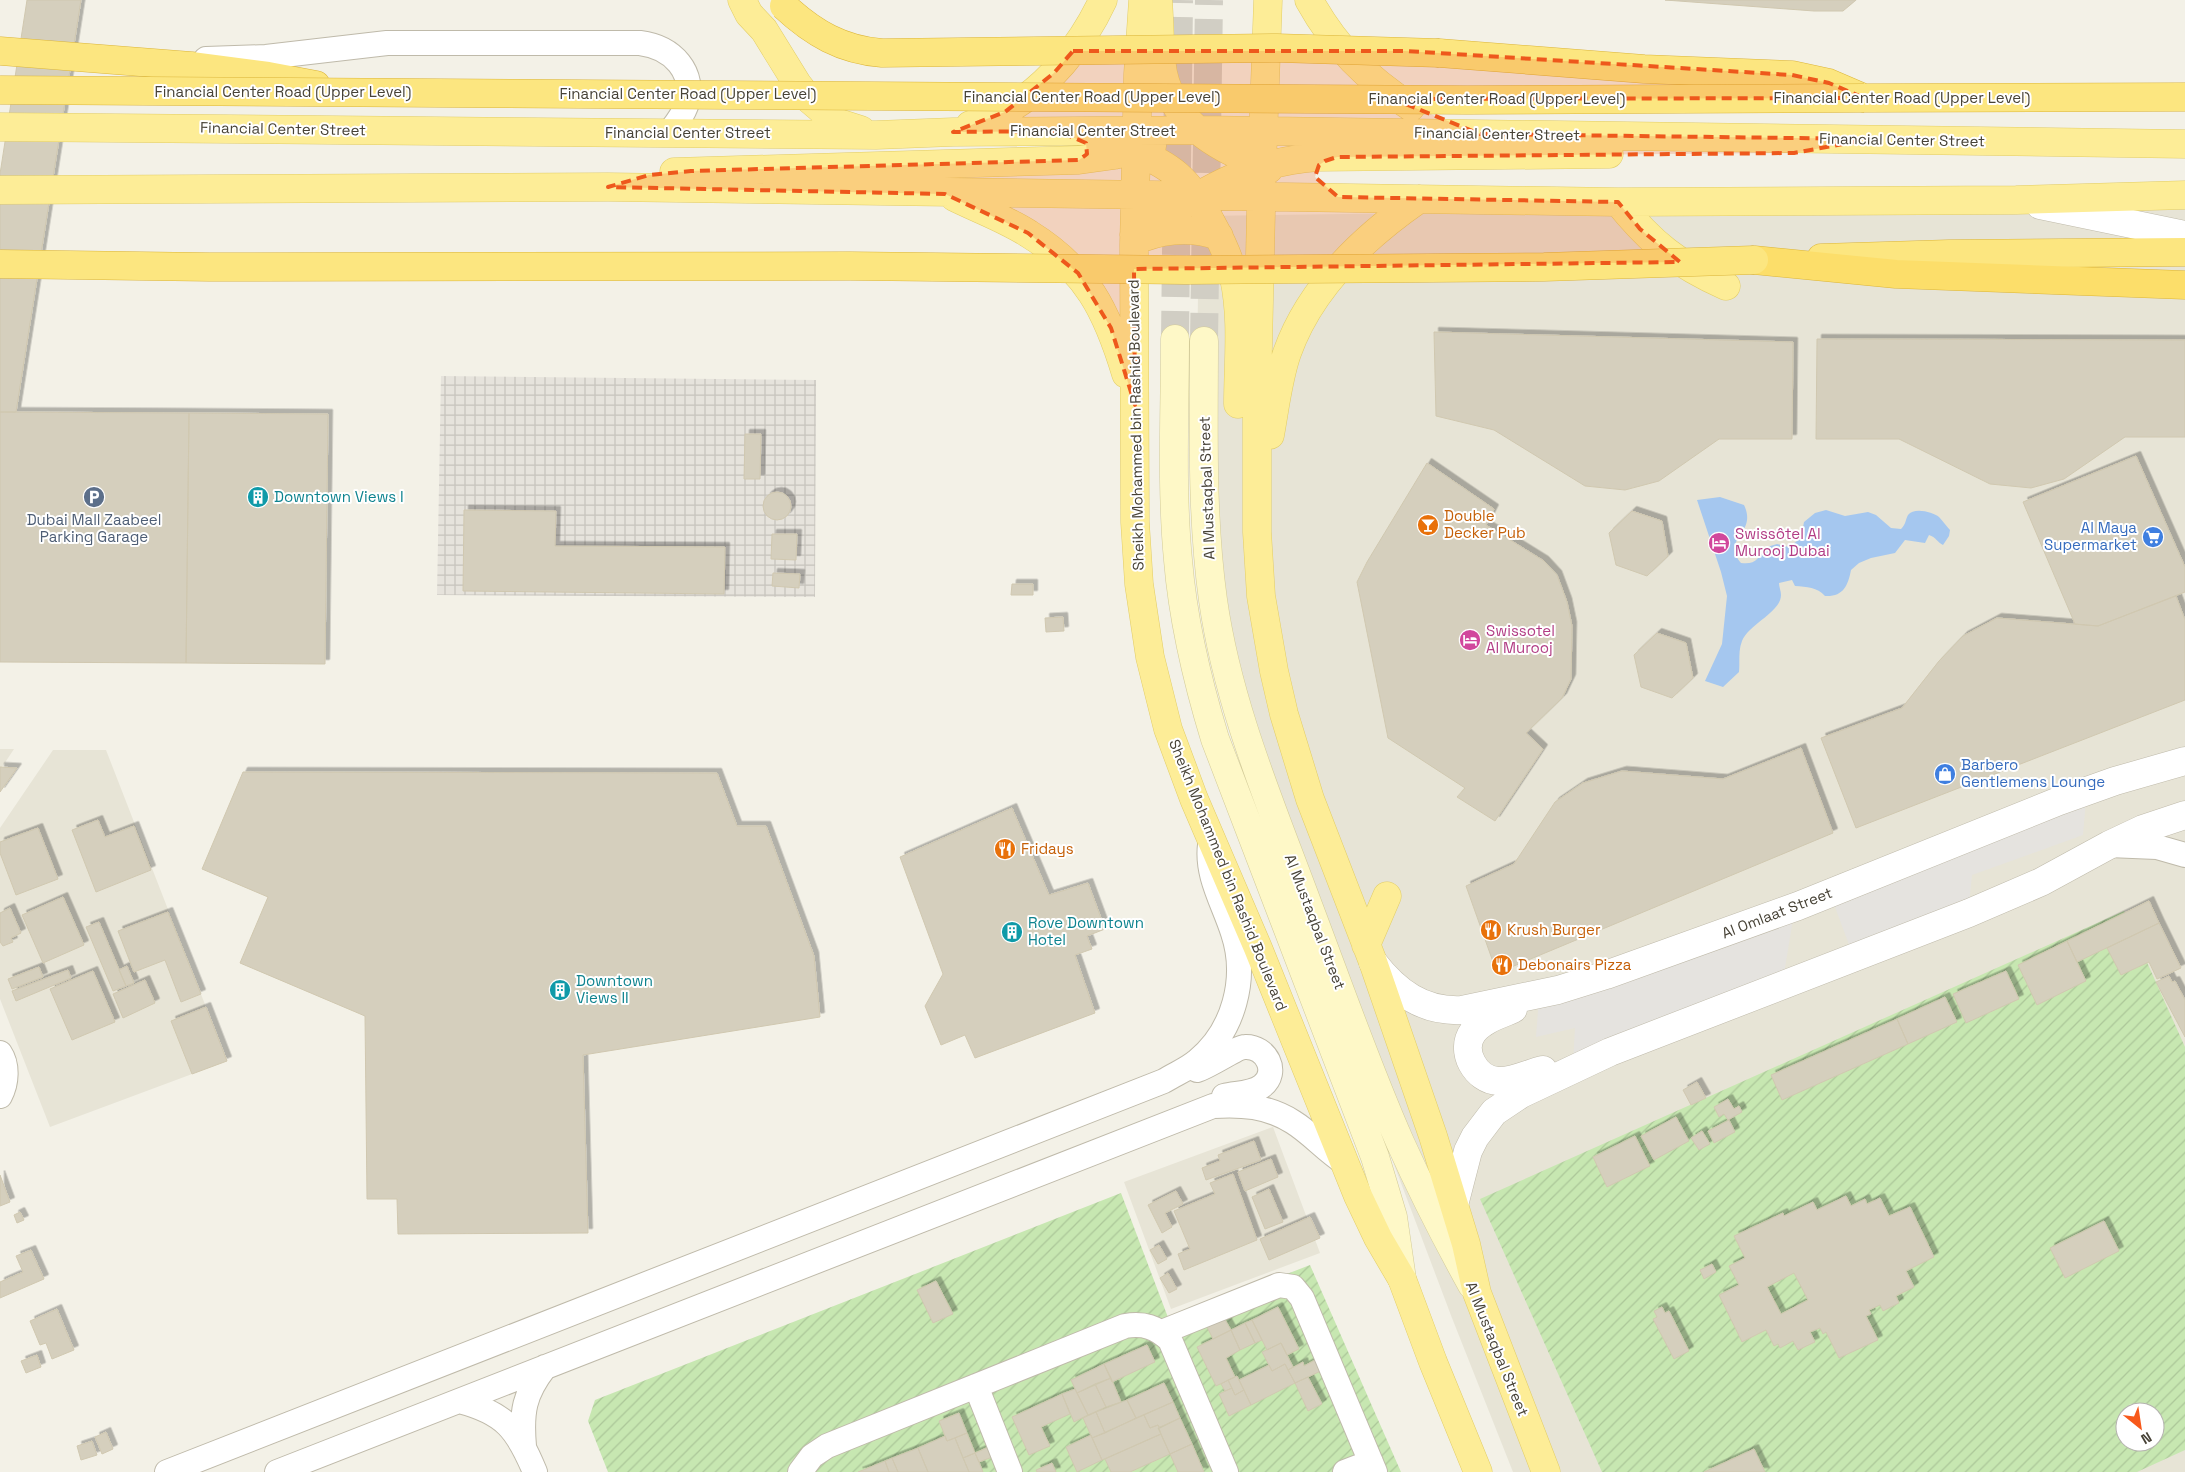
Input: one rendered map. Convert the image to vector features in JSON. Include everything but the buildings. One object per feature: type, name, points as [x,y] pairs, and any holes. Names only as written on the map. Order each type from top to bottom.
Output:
[{"type":"highway","points":[[781,3],[805,24],[828,39],[841,45],[868,52],[1277,48],[1405,51],[1644,69],[1792,75],[1829,83],[1864,98]]},
{"type":"highway","points":[[0,51],[108,58],[230,70],[306,83],[344,92]]},
{"type":"highway","name":"Financial Center Road (Upper Level)","points":[[0,90],[1457,100],[2185,97]]},
{"type":"highway","points":[[0,264],[208,267],[850,266],[1206,270],[1544,267],[1949,254],[2185,252]]},
{"type":"highway","points":[[1754,260],[1896,274],[2185,285]]},
{"type":"main road","points":[[742,0],[749,14],[768,36],[798,85],[809,99],[836,122],[876,135]]},
{"type":"main road","points":[[953,132],[1005,112],[1027,97],[1054,73],[1082,39],[1103,0]]},
{"type":"main road","name":"Sheikh Mohammed bin Rashid Boulevard","points":[[1143,0],[1138,74],[1134,239],[1136,538],[1143,620],[1156,684],[1168,729],[1345,1163],[1378,1238],[1402,1278]]},
{"type":"main road","points":[[1158,0],[1165,77],[1172,101],[1179,112],[1217,145],[1262,166],[1338,197]]},
{"type":"main road","points":[[1268,0],[1264,79],[1257,391],[1258,564],[1261,596],[1274,671],[1284,714],[1310,799],[1370,954],[1433,1136],[1466,1244],[1477,1293]]},
{"type":"main road","points":[[1309,0],[1326,30],[1343,52],[1389,92],[1417,110],[1440,121],[1480,134]]},
{"type":"main road","points":[[1165,77],[1188,89],[1215,93],[1242,88],[1264,79]]},
{"type":"main road","points":[[1198,130],[1232,110],[1264,79]]},
{"type":"main road","name":"Financial Center Street","points":[[0,127],[876,135],[953,132],[1090,131],[1137,141],[1198,130],[2185,144]]},
{"type":"main road","points":[[1058,131],[1083,140],[1086,143],[1087,154],[1079,160]]},
{"type":"main road","points":[[1134,239],[1198,196],[1229,178],[1262,166],[1299,158],[1337,156],[1794,153],[1832,149],[1870,140]]},
{"type":"main road","points":[[608,188],[649,175],[684,171],[1079,160],[1137,141],[1153,158],[1170,168],[1198,196],[1229,259],[1238,298],[1239,421],[1243,447],[1258,500]]},
{"type":"main road","points":[[1337,156],[1319,164],[1315,177],[1318,183],[1338,197]]},
{"type":"main road","points":[[0,190],[608,188],[1618,202],[2016,200],[2185,195]]},
{"type":"main road","points":[[946,194],[1028,233],[1055,252],[1078,273],[1097,299],[1111,328],[1135,405]]},
{"type":"main road","points":[[1258,500],[1281,374],[1296,332],[1328,282],[1356,249],[1386,222],[1419,199]]},
{"type":"main road","points":[[1618,202],[1640,229],[1666,252],[1695,272],[1726,286]]},
{"type":"main road","points":[[1134,239],[1170,230],[1190,230],[1219,236]]},
{"type":"main road","name":"Al Mustaqbal Street","points":[[1175,339],[1175,513],[1178,559],[1183,605],[1198,677],[1215,739],[1375,1157],[1393,1216],[1402,1278],[1433,1362],[1478,1472]]},
{"type":"main road","name":"Al Mustaqbal Street","points":[[1204,341],[1204,514],[1208,558],[1221,645],[1236,704],[1258,771],[1399,1141],[1423,1192],[1477,1293],[1546,1472]]},
{"type":"main road","points":[[1370,954],[1387,896]]},
{"type":"street","points":[[0,43],[191,58],[233,59],[388,43],[640,43],[653,45],[670,54],[683,68],[687,80],[688,94],[686,106],[680,118],[668,133]]},
{"type":"street","points":[[2016,200],[2185,236]]},
{"type":"street","name":"Al Omlaat Street","points":[[1370,954],[1392,985],[1404,994],[1431,1008],[1446,1011],[1462,1010],[1558,990],[1606,975],[1798,906],[2059,801],[2180,759]]},
{"type":"street","points":[[1454,1204],[1468,1151],[1475,1137],[1494,1112],[1521,1094],[1584,1064],[1969,913],[2041,882],[2110,845],[2143,830],[2185,815]]},
{"type":"street","points":[[1164,1080],[1196,1062],[1213,1045],[1226,1026],[1239,981],[1239,957],[1234,935],[1212,876],[1210,863],[1211,838]]},
{"type":"street","points":[[2110,845],[2157,847],[2185,855]]},
{"type":"street","points":[[1558,990],[1480,1025],[1472,1033],[1468,1046],[1469,1058],[1475,1070],[1485,1078],[1497,1081],[1510,1080],[1546,1069],[1584,1064]]},
{"type":"street","points":[[167,1472],[1164,1080],[1206,1067],[1243,1046],[1255,1047],[1265,1054],[1270,1064],[1269,1076],[1262,1086],[1252,1091],[1223,1096],[1178,1119]]},
{"type":"street","points":[[0,1053],[6,1073],[4,1090],[0,1096]]},
{"type":"street","points":[[277,1472],[1213,1106],[1234,1104],[1275,1112],[1293,1122],[1345,1163]]},
{"type":"street","points":[[1162,1332],[1279,1285],[1293,1287],[1302,1298],[1373,1467],[1345,1472]]},
{"type":"street","points":[[800,1472],[812,1456],[827,1446],[1125,1326],[1144,1325],[1162,1332],[1176,1350],[1226,1472]]},
{"type":"street","points":[[524,1446],[522,1421],[526,1400],[533,1383],[545,1367]]},
{"type":"street","points":[[976,1386],[1010,1472]]},
{"type":"street","points":[[459,1401],[480,1406],[495,1413],[511,1428],[524,1446],[535,1472]]},
{"type":"highlighted area","points":[[1073,51],[1405,51],[1792,75],[1829,83],[1864,98],[1393,99],[1480,134],[1870,139],[1794,153],[1337,157],[1325,161],[1319,165],[1315,177],[1338,197],[1618,202],[1640,229],[1680,262],[1134,269],[1135,405],[1111,328],[1078,273],[1028,233],[945,194],[608,187],[649,175],[691,171],[1079,160],[1087,154],[1086,143],[1058,131],[953,132],[1005,112],[1054,73]]},
{"type":"shaded area","points":[[2185,207],[2185,1472],[1513,1472],[1452,1318],[1248,778],[1195,529],[1199,216],[1718,209]]},
{"type":"shaded area","points":[[441,376],[816,380],[815,597],[437,595]]},
{"type":"shaded area","points":[[0,749],[14,749],[0,770]]},
{"type":"shaded area","points":[[53,750],[106,750],[227,1061],[50,1127],[0,999],[0,828]]},
{"type":"shaded area","points":[[2086,800],[2083,835],[1972,875],[1967,925],[1858,969],[1828,888]]},
{"type":"shaded area","points":[[1797,895],[1780,998],[1572,1082],[1575,1028],[1536,1037],[1539,998]]},
{"type":"shaded area","points":[[1273,1127],[1320,1253],[1171,1309],[1124,1182]]},
{"type":"green space","points":[[2124,911],[2185,1047],[2185,1450],[2137,1472],[1602,1472],[1480,1199]]},
{"type":"green space","points":[[1121,1193],[1169,1320],[1310,1265],[1401,1472],[608,1472],[588,1421],[595,1400]]},
{"type":"water","points":[[1720,497],[1744,505],[1747,515],[1746,523],[1744,530],[1736,541],[1735,547],[1736,555],[1741,563],[1753,562],[1767,547],[1777,544],[1789,547],[1801,538],[1804,522],[1815,513],[1826,510],[1845,516],[1868,512],[1876,515],[1891,528],[1901,529],[1908,515],[1915,511],[1924,511],[1939,517],[1950,530],[1949,536],[1943,545],[1929,535],[1925,543],[1905,540],[1895,553],[1871,558],[1859,563],[1851,570],[1844,589],[1836,595],[1825,596],[1815,589],[1795,586],[1792,580],[1779,583],[1780,601],[1771,613],[1751,629],[1742,641],[1739,672],[1723,687],[1705,681],[1722,644],[1727,596],[1697,500]]},
{"type":"tunnel","points":[[1175,339],[1179,0]]},
{"type":"tunnel","points":[[1204,341],[1209,0]]},
{"type":"place","name":"Dubai Mall Zaabeel Parking Garage","points":[[94,497]]},
{"type":"place","name":"Downtown Views I","points":[[258,497]]},
{"type":"place","name":"Double Decker Pub","points":[[1428,525]]},
{"type":"place","name":"Al Maya Supermarket","points":[[2153,537]]},
{"type":"place","name":"Swissôtel Al Murooj Dubai","points":[[1719,543]]},
{"type":"place","name":"Swissotel Al Murooj","points":[[1470,640]]},
{"type":"place","name":"Barbero Gentlemens Lounge","points":[[1945,774]]},
{"type":"place","name":"Fridays","points":[[1005,849]]},
{"type":"place","name":"Krush Burger","points":[[1491,930]]},
{"type":"place","name":"Rove Downtown Hotel","points":[[1012,932]]},
{"type":"place","name":"Debonairs Pizza","points":[[1502,965]]},
{"type":"place","name":"Downtown Views II","points":[[560,990]]}]
